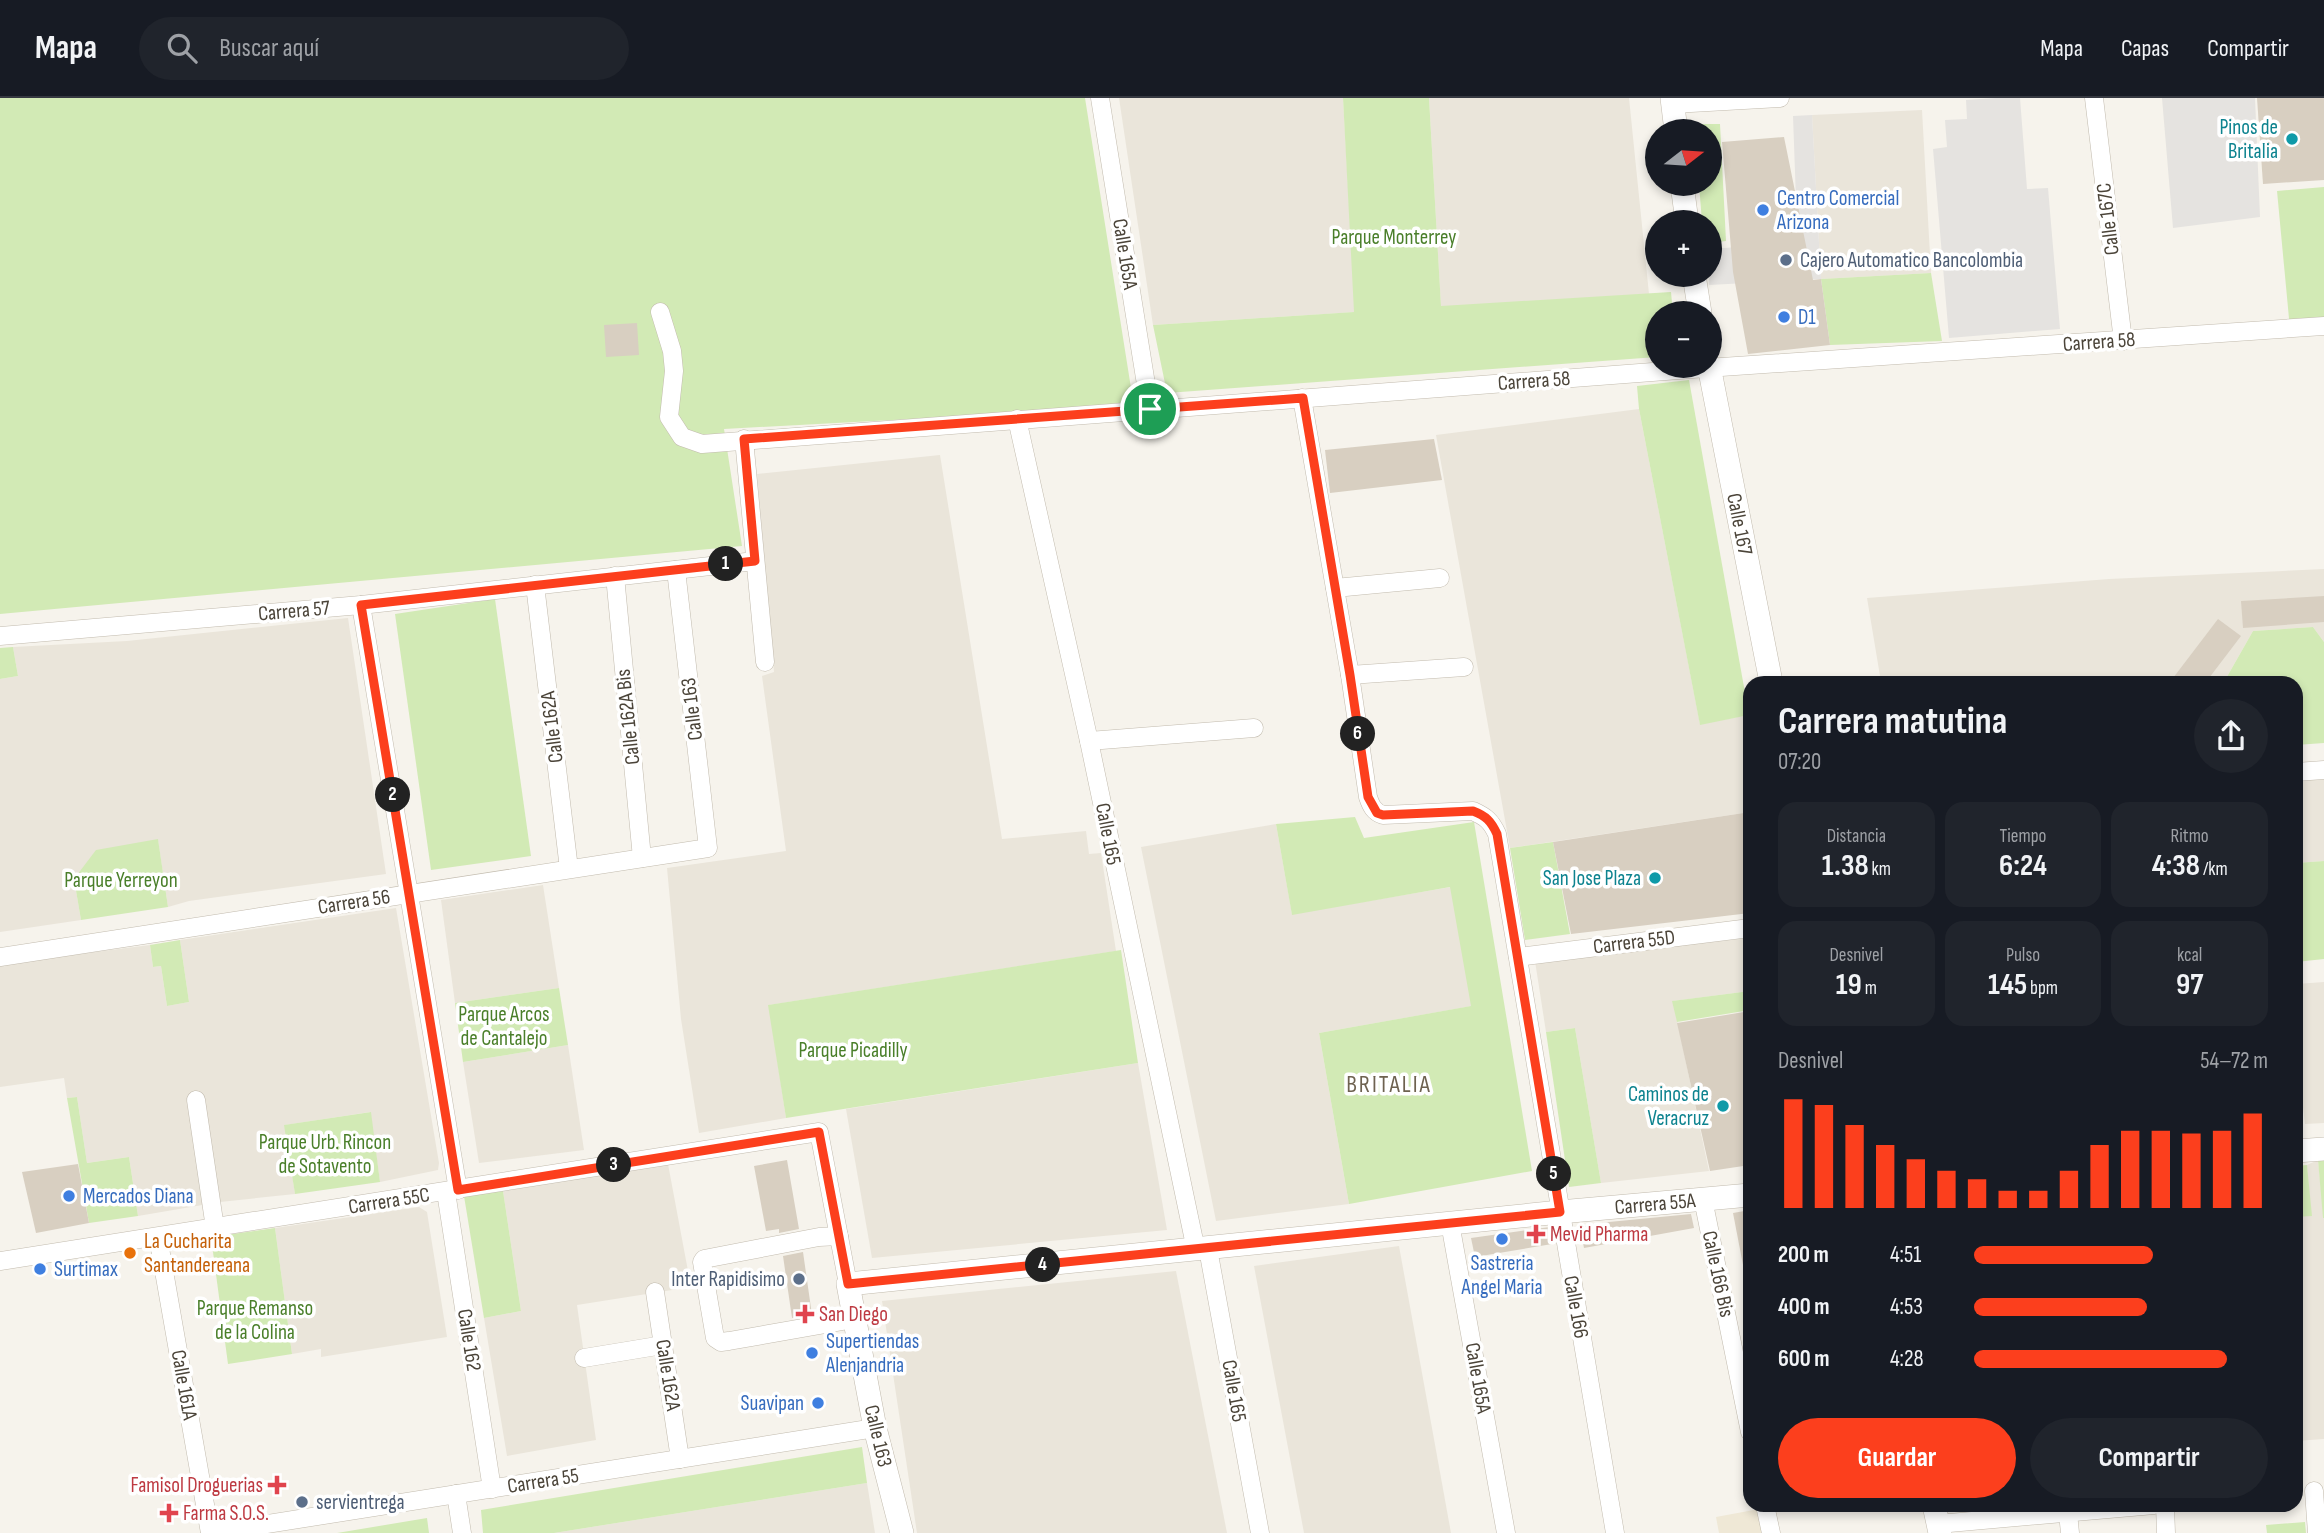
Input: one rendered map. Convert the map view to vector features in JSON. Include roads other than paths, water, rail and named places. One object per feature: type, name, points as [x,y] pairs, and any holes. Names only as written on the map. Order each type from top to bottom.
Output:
[{"type":"street","name":"Calle 165A","points":[[1100,98],[1150,409]]},
{"type":"street","points":[[1674,119],[1672,101],[1780,98]]},
{"type":"street","name":"Calle 167C","points":[[2094,98],[2123,341]]},
{"type":"street","name":"Carrera 58","points":[[660,312],[672,351],[674,371],[669,417],[682,437],[702,444],[1645,372]]},
{"type":"street","name":"Carrera 58","points":[[1722,366],[2324,326]]},
{"type":"street","name":"Calle 167","points":[[1711,378],[1770,676]]},
{"type":"street","name":"Calle 166","points":[[1303,398],[1368,797],[1372,807],[1383,815],[1473,811],[1485,816],[1497,834],[1615,1533]]},
{"type":"street","name":"Calle 165","points":[[1017,419],[1202,1249],[1260,1533]]},
{"type":"street","points":[[744,439],[765,662]]},
{"type":"street","name":"Carrera 57","points":[[0,636],[361,605],[755,561]]},
{"type":"street","name":"Calle 163","points":[[676,570],[708,848]]},
{"type":"street","name":"Calle 162A Bis","points":[[615,576],[642,858]]},
{"type":"street","points":[[1335,588],[1440,578]]},
{"type":"street","name":"Calle 162A","points":[[535,585],[569,869]]},
{"type":"street","name":"Calle 162","points":[[361,605],[410,894],[492,1489]]},
{"type":"street","points":[[1350,675],[1464,667]]},
{"type":"street","points":[[1089,741],[1254,728]]},
{"type":"street","points":[[2303,772],[2324,770]]},
{"type":"street","name":"Carrera 56","points":[[0,957],[708,848]]},
{"type":"street","name":"Carrera 55D","points":[[1518,957],[1743,929]]},
{"type":"street","points":[[195,1100],[215,1228]]},
{"type":"street","name":"Calle 163","points":[[819,1132],[875,1429],[902,1533]]},
{"type":"street","name":"Carrera 55C","points":[[0,1261],[819,1132]]},
{"type":"street","points":[[2303,1150],[2324,1149]]},
{"type":"street","name":"Carrera 55A","points":[[848,1284],[1743,1196]]},
{"type":"street","name":"Calle 166 Bis","points":[[1703,1199],[1743,1397]]},
{"type":"street","name":"Calle 165A","points":[[1450,1223],[1506,1533]]},
{"type":"street","points":[[839,1236],[819,1237],[704,1259],[702,1262],[715,1338],[721,1342],[729,1341],[855,1319]]},
{"type":"street","name":"Calle 161A","points":[[158,1237],[210,1533]]},
{"type":"street","name":"Calle 162A","points":[[655,1292],[680,1459]]},
{"type":"street","points":[[584,1358],[663,1345]]},
{"type":"street","name":"Carrera 55","points":[[210,1533],[875,1429]]},
{"type":"street","points":[[2311,1491],[2317,1533]]},
{"type":"street","points":[[456,1494],[462,1533]]},
{"type":"street","points":[[1766,1512],[1771,1533]]},
{"type":"street","points":[[1938,1521],[2079,1512]]},
{"type":"street","points":[[2165,1512],[2166,1533]]},
{"type":"street","points":[[2068,1513],[2070,1533]]},
{"type":"place","name":"Pinos de Britalia","points":[[2292,139]]},
{"type":"place","name":"Centro Comercial Arizona","points":[[1763,210]]},
{"type":"place","name":"Cajero Automatico Bancolombia","points":[[1786,260]]},
{"type":"place","name":"D1","points":[[1784,317]]},
{"type":"place","name":"San Jose Plaza","points":[[1655,878]]},
{"type":"place","name":"Caminos de Veracruz","points":[[1723,1106]]},
{"type":"place","name":"Mercados Diana","points":[[69,1196]]},
{"type":"place","name":"Mevid Pharma","points":[[1536,1234]]},
{"type":"place","name":"Sastreria Angel Maria","points":[[1502,1239]]},
{"type":"place","name":"La Cucharita Santandereana","points":[[130,1253]]},
{"type":"place","name":"Surtimax","points":[[40,1269]]},
{"type":"place","name":"Inter Rapidisimo","points":[[799,1279]]},
{"type":"place","name":"San Diego","points":[[805,1314]]},
{"type":"place","name":"Supertiendas Alenjandria","points":[[812,1353]]},
{"type":"place","name":"Suavipan","points":[[818,1403]]},
{"type":"place","name":"Famisol Droguerias","points":[[277,1485]]},
{"type":"place","name":"servientrega","points":[[302,1502]]},
{"type":"place","name":"Farma S.O.S.","points":[[169,1513]]},
{"type":"district","name":"BRITALIA","points":[[1389,1084]]},
{"type":"park label","name":"Parque Monterrey","points":[[1394,237]]},
{"type":"park label","name":"Parque Yerreyon","points":[[121,880]]},
{"type":"park label","name":"Parque Arcos de Cantalejo","points":[[504,1026]]},
{"type":"park label","name":"Parque Picadilly","points":[[853,1050]]},
{"type":"park label","name":"Parque Urb. Rincon de Sotavento","points":[[325,1154]]},
{"type":"park label","name":"Parque Remanso de la Colina","points":[[255,1320]]}]
